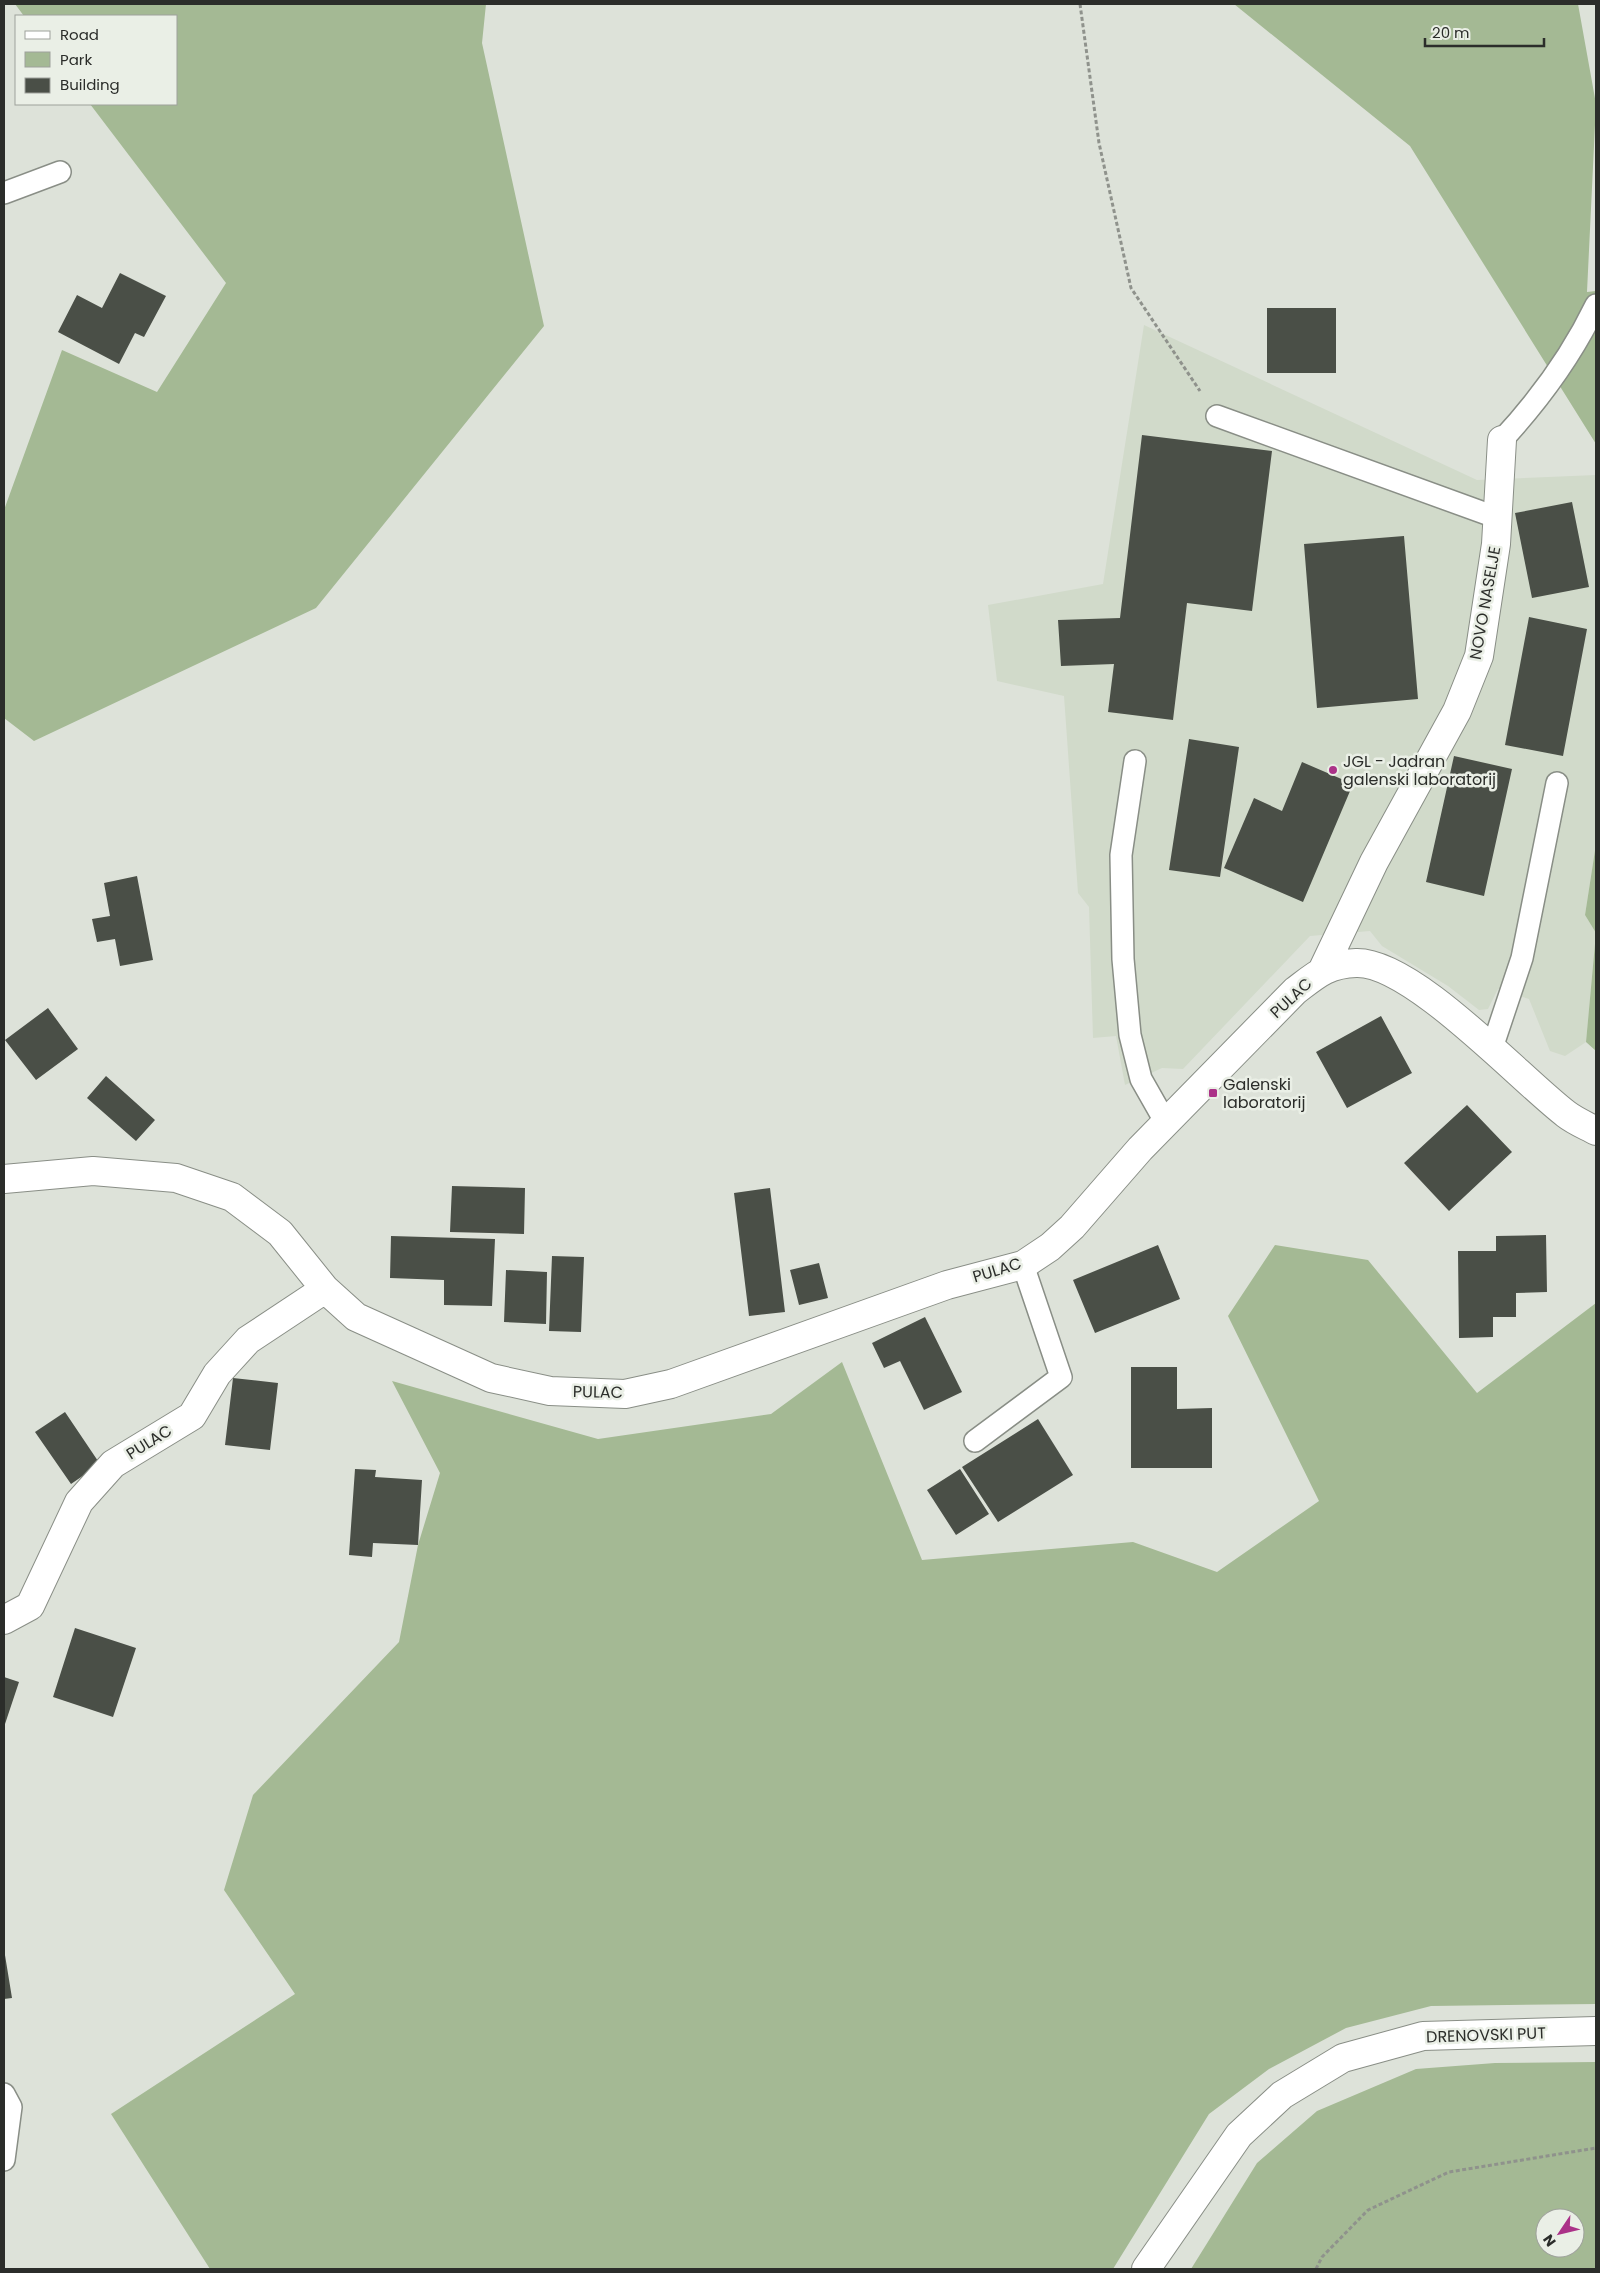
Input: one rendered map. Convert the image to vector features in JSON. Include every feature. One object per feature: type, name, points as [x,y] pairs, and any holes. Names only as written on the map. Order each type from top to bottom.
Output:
[{"type":"street","name":"NOVO NASELJE","points":[[1323,969],[1374,862],[1457,711],[1478,656],[1498,518],[1502,440]]},
{"type":"street","name":"PULAC","points":[[4,1179],[93,1172],[158,1176],[176,1178],[232,1197],[280,1233],[325,1289],[356,1317],[491,1378],[550,1391],[625,1394],[671,1384],[946,1285],[1023,1265],[1050,1247],[1072,1227],[1166,1123],[1295,991],[1323,969],[1357,963],[1407,980],[1492,1048],[1567,1115],[1596,1131]]},
{"type":"street","name":"PULAC","points":[[4,1620],[30,1606],[79,1502],[113,1464],[192,1416],[217,1374],[248,1340],[325,1289]]},
{"type":"street","name":"DRENOVSKI PUT","points":[[1146,2269],[1238,2135],[1282,2094],[1343,2058],[1423,2036],[1596,2031]]},
{"type":"lane","points":[[4,193],[60,172]]},
{"type":"lane","points":[[1502,440],[1557,374],[1583,331],[1596,304]]},
{"type":"lane","points":[[1217,416],[1498,518]]},
{"type":"lane","points":[[1135,761],[1121,855],[1123,959],[1130,1035],[1141,1079],[1166,1123]]},
{"type":"lane","points":[[1492,1048],[1522,958],[1557,783]]},
{"type":"lane","points":[[975,1442],[1061,1378],[1023,1265]]},
{"type":"lane","points":[[4,2094],[11,2107],[4,2160]]},
{"type":"path","points":[[1080,4],[1099,143],[1131,288],[1217,416]]},
{"type":"path","points":[[1316,2269],[1322,2258],[1368,2210],[1449,2172],[1596,2148]]},
{"type":"shaded area","name":"JGL - Jadran galenski laboratorij","points":[[1144,325],[1477,480],[1596,475],[1596,844],[1585,915],[1596,933],[1586,1042],[1565,1056],[1550,1051],[1529,999],[1498,989],[1488,1009],[1479,1010],[1448,986],[1382,946],[1370,931],[1310,936],[1183,1069],[1162,1068],[1125,1085],[1116,1036],[1093,1038],[1089,907],[1078,893],[1064,696],[997,681],[988,605],[1103,584]]},
{"type":"green space","points":[[15,4],[486,4],[482,43],[544,326],[316,608],[34,741],[4,718],[4,510],[62,350],[157,392],[226,283],[91,105],[178,105],[178,15],[23,15]]},
{"type":"green space","points":[[1234,4],[1578,4],[1596,104],[1587,292],[1596,291],[1596,444],[1410,146]]},
{"type":"green space","points":[[1596,844],[1596,933],[1585,915]]},
{"type":"green space","points":[[1596,933],[1596,1051],[1586,1042]]},
{"type":"green space","points":[[1275,1245],[1368,1260],[1477,1393],[1596,1303],[1596,2004],[1431,2006],[1346,2028],[1269,2069],[1209,2114],[1113,2269],[210,2269],[111,2114],[295,1994],[224,1890],[253,1795],[399,1642],[418,1545],[440,1473],[392,1381],[598,1439],[771,1414],[842,1362],[922,1560],[1133,1542],[1217,1572],[1319,1501],[1228,1316]]},
{"type":"green space","points":[[1596,2062],[1596,2269],[1191,2269],[1257,2163],[1317,2111],[1416,2069],[1495,2063]]},
{"type":"building","points":[[120,273],[166,296],[144,337],[135,333],[119,364],[58,332],[77,295],[102,308]]},
{"type":"building","points":[[1267,308],[1336,308],[1336,373],[1267,373]]},
{"type":"building","points":[[1142,435],[1272,451],[1252,611],[1187,603],[1173,720],[1108,712],[1114,664],[1061,666],[1058,620],[1120,618]]},
{"type":"building","points":[[1572,502],[1589,587],[1532,598],[1515,513]]},
{"type":"building","points":[[1404,536],[1418,699],[1317,708],[1304,544]]},
{"type":"building","points":[[1529,617],[1587,629],[1563,756],[1505,745]]},
{"type":"building","points":[[1189,739],[1239,747],[1220,877],[1169,870]]},
{"type":"building","points":[[1454,756],[1512,769],[1484,896],[1426,882]]},
{"type":"building","points":[[1302,762],[1353,784],[1303,902],[1224,868],[1254,798],[1282,811]]},
{"type":"building","points":[[137,876],[153,960],[120,966],[115,939],[97,942],[92,919],[110,916],[104,883]]},
{"type":"building","points":[[48,1008],[78,1049],[36,1080],[5,1040]]},
{"type":"building","points":[[1381,1016],[1412,1073],[1347,1108],[1316,1052]]},
{"type":"building","points":[[106,1076],[155,1120],[136,1141],[87,1098]]},
{"type":"building","points":[[1467,1105],[1512,1152],[1449,1211],[1404,1163]]},
{"type":"building","points":[[452,1186],[525,1188],[524,1234],[450,1232]]},
{"type":"building","points":[[770,1188],[785,1312],[749,1316],[734,1193]]},
{"type":"building","points":[[1546,1235],[1547,1292],[1516,1293],[1516,1317],[1493,1317],[1493,1337],[1459,1338],[1458,1251],[1496,1251],[1496,1236]]},
{"type":"building","points":[[391,1236],[495,1239],[492,1306],[444,1305],[444,1280],[390,1278]]},
{"type":"building","points":[[1158,1245],[1180,1299],[1095,1333],[1073,1280]]},
{"type":"building","points":[[552,1256],[584,1257],[581,1332],[549,1331]]},
{"type":"building","points":[[819,1263],[828,1298],[799,1305],[790,1270]]},
{"type":"building","points":[[506,1270],[547,1272],[546,1324],[504,1322]]},
{"type":"building","points":[[925,1317],[962,1392],[924,1410],[900,1361],[884,1368],[872,1343]]},
{"type":"building","points":[[1131,1367],[1177,1367],[1177,1409],[1212,1408],[1212,1468],[1131,1468]]},
{"type":"building","points":[[233,1378],[278,1383],[270,1450],[225,1445]]},
{"type":"building","points":[[65,1412],[100,1464],[71,1484],[35,1432]]},
{"type":"building","points":[[1038,1419],[1073,1475],[998,1522],[962,1467]]},
{"type":"building","points":[[355,1469],[376,1470],[375,1477],[422,1480],[418,1545],[373,1543],[372,1557],[349,1555]]},
{"type":"building","points":[[960,1469],[989,1514],[956,1535],[927,1490]]},
{"type":"building","points":[[75,1628],[136,1648],[113,1717],[53,1697]]},
{"type":"building","points":[[4,1677],[19,1682],[4,1727]]},
{"type":"building","points":[[4,1949],[12,1998],[4,1999]]},
{"type":"place","name":"JGL - Jadran galenski laboratorij","points":[[1333,770]]},
{"type":"place","name":"Galenski laboratorij","points":[[1213,1093]]}]
